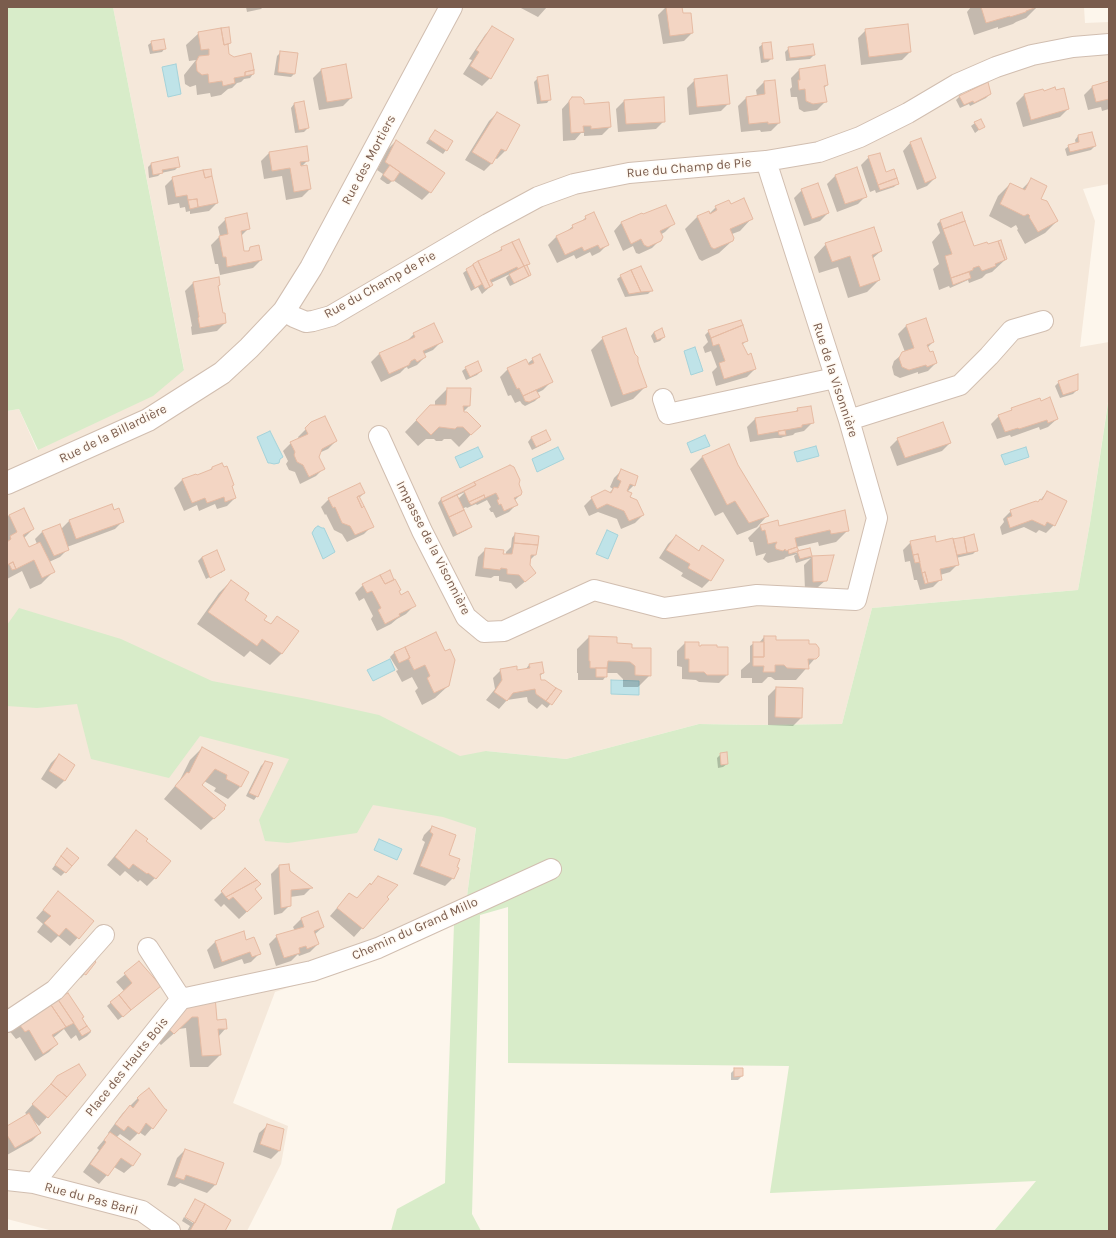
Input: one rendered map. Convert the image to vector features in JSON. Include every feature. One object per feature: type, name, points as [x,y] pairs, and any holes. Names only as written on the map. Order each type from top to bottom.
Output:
[{"type":"street","name":"Rue des Mortiers","points":[[284,311],[311,268],[452,7]]},
{"type":"street","name":"Rue du Champ de Pie","points":[[284,311],[306,322],[331,316],[488,224],[538,197],[574,184],[629,173],[766,161],[819,152],[860,137],[908,113],[958,84],[996,67],[1032,55],[1109,44]]},
{"type":"street","name":"Rue de la Visonnière","points":[[766,161],[849,420],[877,518],[856,600]]},
{"type":"street","name":"Rue de la Billardière","points":[[7,483],[148,420],[222,373],[249,348],[284,311]]},
{"type":"street","points":[[849,420],[960,385],[1012,330],[1043,321]]},
{"type":"street","points":[[663,399],[668,414],[835,378]]},
{"type":"street","name":"Impasse de la Visonnière","points":[[379,436],[422,531],[466,617],[484,632],[504,631],[594,590],[664,608],[757,595],[856,600]]},
{"type":"street","name":"Chemin du Grand Millo","points":[[181,999],[312,971],[327,966],[378,948],[551,869]]},
{"type":"street","points":[[7,1022],[54,990],[104,935]]},
{"type":"street","points":[[148,948],[181,999]]},
{"type":"street","name":"Place des Hauts Bois","points":[[34,1183],[181,999]]},
{"type":"street","name":"Rue du Pas Baril","points":[[7,1180],[34,1183],[142,1211],[170,1231]]},
{"type":"shaded area","points":[[113,7],[1084,7],[1085,23],[1109,22],[1109,184],[1083,189],[1095,221],[1080,347],[1109,342],[1109,395],[1090,523],[1078,590],[872,608],[842,724],[699,724],[566,759],[486,751],[464,919],[391,953],[275,992],[233,1103],[288,1126],[281,1164],[247,1231],[53,1231],[7,1219],[7,411],[19,409],[37,450],[184,369]]},
{"type":"green space","points":[[7,7],[113,7],[184,370],[153,396],[38,450],[19,409],[7,411]]},
{"type":"green space","points":[[1108,403],[1109,1231],[994,1231],[1036,1181],[770,1193],[789,1066],[508,1063],[508,907],[480,915],[472,1214],[481,1231],[391,1231],[397,1209],[445,1183],[454,924],[464,919],[476,828],[443,817],[373,805],[357,833],[288,843],[265,841],[259,820],[289,759],[200,736],[169,778],[91,759],[77,704],[37,708],[7,706],[7,625],[19,608],[121,639],[212,681],[307,699],[379,715],[460,756],[486,751],[566,759],[699,724],[842,724],[872,608],[1078,590],[1090,523]]},
{"type":"water","points":[[176,64],[181,94],[168,97],[162,67]]},
{"type":"water","points":[[695,347],[703,371],[691,375],[684,351]]},
{"type":"water","points":[[270,431],[283,457],[280,459],[279,463],[274,464],[268,463],[257,437]]},
{"type":"water","points":[[705,435],[710,446],[691,453],[687,443]]},
{"type":"water","points":[[816,446],[819,456],[797,462],[794,452]]},
{"type":"water","points":[[478,447],[483,457],[460,468],[455,457]]},
{"type":"water","points":[[558,447],[564,459],[537,472],[532,459]]},
{"type":"water","points":[[1026,447],[1029,457],[1005,465],[1001,455]]},
{"type":"water","points":[[318,526],[324,528],[335,552],[323,559],[312,533]]},
{"type":"water","points":[[607,530],[618,535],[608,559],[596,554]]},
{"type":"water","points":[[390,659],[395,670],[373,681],[367,670]]},
{"type":"water","points":[[611,680],[639,681],[639,695],[611,694]]},
{"type":"water","points":[[379,839],[402,849],[397,860],[374,850]]},
{"type":"building","points":[[666,7],[682,7],[683,13],[691,13],[693,33],[670,36]]},
{"type":"building","points":[[981,7],[1037,7],[1026,12],[986,23]]},
{"type":"building","points":[[908,24],[911,52],[869,57],[865,29]]},
{"type":"building","points":[[492,26],[514,39],[491,79],[470,66],[479,52],[476,50]]},
{"type":"building","points":[[229,27],[231,43],[224,45],[221,28]]},
{"type":"building","points":[[221,28],[224,45],[228,44],[229,54],[234,57],[251,53],[254,70],[245,72],[245,76],[234,78],[235,83],[223,86],[222,81],[209,83],[208,74],[202,75],[197,71],[196,62],[199,56],[209,55],[209,49],[201,50],[198,32]]},
{"type":"building","points":[[164,39],[166,49],[153,51],[151,41]]},
{"type":"building","points":[[771,42],[773,59],[764,59],[762,43]]},
{"type":"building","points":[[813,44],[815,55],[790,58],[788,47]]},
{"type":"building","points":[[280,51],[298,53],[295,74],[278,72]]},
{"type":"building","points":[[346,64],[352,98],[327,102],[321,69]]},
{"type":"building","points":[[825,65],[828,85],[824,86],[827,102],[813,104],[806,101],[805,89],[799,90],[799,69]]},
{"type":"building","points":[[254,70],[254,74],[245,76],[245,72]]},
{"type":"building","points":[[548,75],[551,100],[541,101],[537,77]]},
{"type":"building","points":[[727,75],[730,104],[697,107],[694,79]]},
{"type":"building","points":[[775,80],[780,123],[768,124],[768,122],[749,124],[746,97],[765,94],[764,81]]},
{"type":"building","points":[[1109,81],[1109,99],[1096,102],[1092,86]]},
{"type":"building","points":[[988,82],[991,94],[974,103],[973,101],[964,105],[959,96]]},
{"type":"building","points":[[1055,87],[1056,90],[1064,88],[1069,109],[1031,120],[1024,94],[1043,89],[1044,91]]},
{"type":"building","points":[[572,97],[581,97],[584,100],[584,104],[609,102],[611,127],[591,129],[591,126],[583,126],[584,132],[571,133],[569,101]]},
{"type":"building","points":[[664,97],[665,122],[626,124],[624,100]]},
{"type":"building","points":[[304,101],[309,128],[299,130],[294,103]]},
{"type":"building","points":[[497,112],[520,125],[506,151],[501,149],[492,164],[472,152]]},
{"type":"building","points":[[981,119],[985,127],[979,130],[974,122]]},
{"type":"building","points":[[435,130],[453,141],[447,151],[429,139]]},
{"type":"building","points":[[1092,132],[1096,146],[1070,152],[1068,145],[1079,142],[1078,135]]},
{"type":"building","points":[[921,138],[936,178],[925,183],[910,142]]},
{"type":"building","points":[[396,140],[445,173],[431,193],[385,162]]},
{"type":"building","points":[[307,146],[309,161],[300,162],[301,166],[307,165],[311,189],[294,192],[290,168],[272,171],[269,152]]},
{"type":"building","points":[[880,153],[886,172],[894,169],[897,178],[878,185],[868,156]]},
{"type":"building","points":[[178,157],[180,167],[162,170],[163,173],[153,175],[151,163]]},
{"type":"building","points":[[390,165],[400,172],[394,181],[391,181],[383,175]]},
{"type":"building","points":[[857,167],[867,197],[845,204],[835,175]]},
{"type":"building","points":[[211,169],[212,176],[205,178],[203,170]]},
{"type":"building","points":[[203,170],[205,178],[212,176],[218,203],[198,207],[197,199],[188,200],[187,195],[176,197],[172,177]]},
{"type":"building","points":[[897,178],[899,184],[880,190],[878,185]]},
{"type":"building","points":[[1031,178],[1047,186],[1041,199],[1047,201],[1058,221],[1038,232],[1028,214],[1024,216],[1000,204],[1010,183],[1025,190]]},
{"type":"building","points":[[818,183],[829,213],[812,219],[801,189]]},
{"type":"building","points":[[744,198],[753,219],[730,229],[734,238],[733,241],[714,249],[711,247],[697,216],[709,211],[710,214],[717,210],[715,206],[729,200],[731,204]]},
{"type":"building","points":[[197,199],[198,207],[190,209],[188,200]]},
{"type":"building","points":[[666,205],[675,224],[660,231],[663,237],[661,241],[648,247],[644,245],[641,239],[631,244],[621,222]]},
{"type":"building","points":[[594,212],[609,245],[600,249],[598,245],[584,251],[582,247],[565,255],[556,236],[573,228],[572,225],[586,219],[585,216]]},
{"type":"building","points":[[962,212],[965,221],[943,229],[940,220]]},
{"type":"building","points":[[247,213],[250,229],[241,231],[244,251],[249,251],[250,247],[259,245],[262,260],[227,267],[226,257],[223,257],[219,236],[228,234],[225,218]]},
{"type":"building","points":[[965,221],[974,246],[987,242],[988,244],[998,241],[1005,260],[995,264],[996,266],[982,271],[979,266],[973,268],[973,270],[951,278],[945,256],[952,254],[943,229]]},
{"type":"building","points":[[874,227],[882,251],[872,255],[880,280],[860,287],[850,256],[832,262],[825,243]]},
{"type":"building","points":[[519,239],[530,264],[524,266],[512,242]]},
{"type":"building","points":[[1001,240],[1007,259],[1005,260],[998,241]]},
{"type":"building","points":[[512,242],[524,266],[518,269],[517,267],[490,280],[493,285],[490,287],[478,261],[502,250],[501,247]]},
{"type":"building","points":[[478,261],[490,287],[485,289],[473,265]]},
{"type":"building","points":[[473,265],[482,284],[475,288],[466,269]]},
{"type":"building","points":[[527,265],[531,275],[529,276],[524,266]]},
{"type":"building","points":[[524,266],[529,276],[514,283],[509,274]]},
{"type":"building","points":[[641,266],[653,291],[641,292],[631,270]]},
{"type":"building","points":[[631,270],[641,292],[629,294],[620,275]]},
{"type":"building","points":[[969,272],[971,278],[953,285],[951,278]]},
{"type":"building","points":[[219,277],[220,285],[218,286],[226,323],[200,328],[193,282]]},
{"type":"building","points":[[926,318],[934,342],[927,345],[930,352],[933,351],[937,363],[927,367],[926,365],[909,370],[902,367],[899,358],[902,352],[914,348],[906,325]]},
{"type":"building","points":[[741,320],[743,325],[711,338],[708,330]]},
{"type":"building","points":[[434,323],[443,342],[423,351],[426,357],[417,362],[415,359],[411,361],[409,365],[389,374],[379,353],[415,337],[413,333]]},
{"type":"building","points":[[743,325],[748,341],[742,343],[748,355],[751,353],[756,369],[724,379],[719,363],[725,361],[719,344],[713,346],[711,338]]},
{"type":"building","points":[[626,328],[635,354],[638,357],[638,362],[647,387],[623,395],[602,337]]},
{"type":"building","points":[[662,328],[665,337],[657,340],[654,332]]},
{"type":"building","points":[[540,354],[553,382],[523,396],[519,388],[517,389],[507,368],[526,359],[529,365],[534,363],[532,358]]},
{"type":"building","points":[[478,361],[482,371],[470,377],[465,367]]},
{"type":"building","points":[[1078,374],[1078,390],[1063,395],[1058,381]]},
{"type":"building","points":[[447,388],[471,388],[470,406],[463,406],[464,412],[467,412],[481,426],[471,435],[463,427],[457,427],[455,429],[439,427],[431,435],[416,420],[430,405],[446,405]]},
{"type":"building","points":[[536,390],[540,397],[529,402],[525,401],[523,396]]},
{"type":"building","points":[[1050,397],[1058,419],[1048,423],[1047,420],[1005,432],[998,415],[1012,410],[1011,408],[1040,398],[1041,401]]},
{"type":"building","points":[[811,406],[814,423],[802,425],[802,427],[758,435],[755,418],[798,411],[797,408]]},
{"type":"building","points":[[325,416],[337,441],[322,449],[319,457],[325,469],[309,477],[303,465],[297,462],[294,455],[295,452],[290,442],[308,434],[305,428],[311,422]]},
{"type":"building","points":[[943,422],[951,443],[905,458],[897,438]]},
{"type":"building","points":[[546,430],[551,440],[536,447],[531,437]]},
{"type":"building","points":[[785,430],[786,435],[779,435],[778,431]]},
{"type":"building","points":[[729,444],[738,465],[769,516],[749,523],[735,501],[727,505],[702,456]]},
{"type":"building","points":[[222,463],[224,467],[227,466],[234,485],[232,486],[236,498],[225,502],[224,497],[207,503],[205,498],[192,503],[182,479],[212,469],[212,467]]},
{"type":"building","points":[[510,465],[514,467],[520,480],[519,484],[522,492],[521,495],[514,498],[518,505],[504,511],[501,504],[499,505],[497,500],[499,499],[496,493],[485,498],[484,495],[469,502],[464,491],[476,485],[474,482]]},
{"type":"building","points":[[621,469],[638,476],[635,486],[630,484],[627,491],[632,493],[630,497],[637,500],[644,515],[629,521],[624,511],[607,504],[597,509],[591,497],[605,490],[611,493],[614,487],[618,488],[621,481],[617,479]]},
{"type":"building","points":[[474,482],[476,485],[442,502],[441,498]]},
{"type":"building","points":[[360,483],[365,493],[357,497],[362,508],[364,506],[374,527],[355,535],[350,526],[342,523],[335,507],[333,508],[328,498]]},
{"type":"building","points":[[1047,491],[1067,501],[1055,526],[1047,522],[1045,526],[1032,520],[1010,528],[1007,518],[1012,516],[1010,510],[1036,501],[1038,502],[1040,499],[1042,500]]},
{"type":"building","points":[[457,495],[464,510],[449,517],[442,502]]},
{"type":"building","points":[[484,495],[485,498],[471,505],[469,502]]},
{"type":"building","points":[[359,496],[364,506],[362,508],[357,497]]},
{"type":"building","points":[[112,504],[114,510],[119,508],[124,522],[76,539],[69,520]]},
{"type":"building","points":[[24,508],[34,529],[23,535],[29,547],[40,542],[55,572],[42,578],[34,560],[16,569],[13,562],[7,565],[7,542],[11,539],[10,536],[17,532],[9,515]]},
{"type":"building","points":[[464,510],[472,527],[457,534],[449,517]]},
{"type":"building","points":[[845,510],[849,531],[831,534],[830,530],[795,538],[797,547],[786,551],[785,549],[783,551],[776,549],[775,546],[777,542],[768,544],[765,530],[762,531],[760,525],[778,520],[779,526]]},
{"type":"building","points":[[60,524],[69,550],[54,556],[42,531]]},
{"type":"building","points":[[515,533],[539,536],[538,545],[514,543]]},
{"type":"building","points":[[974,534],[978,551],[967,553],[964,537]]},
{"type":"building","points":[[676,535],[699,551],[702,545],[724,560],[711,581],[688,568],[690,564],[666,550]]},
{"type":"building","points":[[935,536],[936,542],[953,538],[959,565],[940,569],[942,580],[928,583],[925,572],[922,573],[918,554],[913,555],[910,541]]},
{"type":"building","points":[[964,537],[967,553],[957,555],[953,539]]},
{"type":"building","points":[[514,543],[538,545],[536,555],[531,555],[530,565],[536,573],[525,582],[519,575],[507,574],[507,569],[501,568],[500,570],[483,568],[485,548],[504,550],[503,554],[512,554]]},
{"type":"building","points":[[797,547],[799,551],[789,554],[788,550]]},
{"type":"building","points":[[810,548],[812,556],[800,559],[797,551]]},
{"type":"building","points":[[217,550],[225,570],[210,578],[202,557]]},
{"type":"building","points":[[918,554],[920,562],[915,563],[913,555]]},
{"type":"building","points":[[834,555],[827,581],[813,582],[812,556]]},
{"type":"building","points":[[13,562],[16,569],[12,570],[9,564]]},
{"type":"building","points":[[390,570],[394,580],[385,584],[380,575]]},
{"type":"building","points":[[925,572],[928,583],[925,584],[922,573]]},
{"type":"building","points":[[380,575],[385,584],[395,579],[401,590],[399,591],[401,595],[408,591],[416,606],[399,614],[400,616],[385,624],[378,610],[381,608],[372,591],[367,593],[362,584]]},
{"type":"building","points":[[231,580],[249,593],[245,600],[267,616],[264,620],[271,624],[277,616],[299,631],[282,654],[262,639],[257,646],[208,612]]},
{"type":"building","points":[[436,632],[445,651],[450,649],[455,660],[449,686],[434,693],[427,678],[430,676],[425,665],[414,670],[408,658],[410,658],[405,647]]},
{"type":"building","points":[[589,636],[617,637],[617,643],[632,644],[632,648],[651,648],[651,676],[635,675],[635,666],[630,662],[608,661],[607,668],[590,668]]},
{"type":"building","points":[[764,636],[776,636],[776,640],[809,640],[809,644],[816,644],[819,648],[819,656],[816,659],[808,659],[809,669],[787,668],[784,665],[775,665],[775,672],[763,672],[764,666],[753,666],[753,657],[764,657]]},
{"type":"building","points":[[685,642],[699,642],[699,646],[717,645],[717,647],[728,647],[728,675],[707,675],[704,672],[689,672],[689,659],[685,659]]},
{"type":"building","points":[[753,642],[764,642],[764,657],[753,657]]},
{"type":"building","points":[[405,647],[410,658],[399,663],[394,652]]},
{"type":"building","points":[[542,662],[544,673],[540,674],[541,680],[545,680],[556,688],[546,701],[536,694],[535,689],[513,693],[507,701],[494,692],[502,680],[500,669],[517,666],[517,670],[530,668],[529,664]]},
{"type":"building","points":[[596,668],[607,668],[607,677],[596,677]]},
{"type":"building","points":[[776,687],[803,688],[802,718],[775,717]]},
{"type":"building","points":[[556,688],[562,691],[552,705],[546,701]]},
{"type":"building","points":[[202,747],[249,772],[241,787],[226,779],[227,775],[215,769],[202,785],[226,805],[224,808],[225,809],[214,819],[175,786],[187,772],[189,773]]},
{"type":"building","points":[[727,752],[728,764],[721,765],[720,753]]},
{"type":"building","points":[[59,754],[75,765],[65,781],[49,771]]},
{"type":"building","points":[[265,761],[273,763],[258,797],[249,793]]},
{"type":"building","points":[[432,826],[456,835],[449,855],[460,859],[457,867],[459,868],[454,879],[420,866],[433,834],[430,832]]},
{"type":"building","points":[[136,830],[148,839],[146,841],[171,861],[156,879],[133,864],[129,869],[115,857]]},
{"type":"building","points":[[67,848],[79,858],[72,866],[61,856]]},
{"type":"building","points":[[61,856],[72,866],[66,873],[55,865]]},
{"type":"building","points":[[289,864],[290,871],[313,888],[291,890],[291,906],[281,908],[279,865]]},
{"type":"building","points":[[245,868],[257,880],[226,897],[221,891]]},
{"type":"building","points":[[378,876],[398,885],[387,897],[389,899],[363,929],[337,908],[349,893],[357,898]]},
{"type":"building","points":[[257,880],[261,884],[255,889],[262,898],[247,912],[233,897],[229,900],[226,897]]},
{"type":"building","points":[[58,891],[94,921],[79,939],[66,928],[59,936],[44,923],[51,916],[43,910]]},
{"type":"building","points":[[318,911],[324,927],[314,931],[319,944],[307,949],[306,946],[299,948],[300,953],[284,958],[276,935],[304,927],[301,918]]},
{"type":"building","points":[[244,931],[246,940],[254,937],[261,954],[252,957],[250,952],[222,962],[215,941]]},
{"type":"building","points":[[88,955],[96,962],[86,975],[78,970]]},
{"type":"building","points":[[139,961],[161,986],[131,1010],[119,995],[132,983],[124,973]]},
{"type":"building","points":[[68,993],[84,1017],[82,1018],[87,1026],[79,1031],[57,998]]},
{"type":"building","points":[[119,995],[131,1010],[123,1017],[110,1002]]},
{"type":"building","points":[[215,996],[217,1020],[226,1019],[227,1029],[218,1029],[221,1055],[202,1056],[198,1017],[192,1017],[174,1034],[169,1029],[196,997]]},
{"type":"building","points":[[57,998],[74,1023],[66,1027],[49,1002]]},
{"type":"building","points":[[49,1002],[66,1027],[52,1035],[58,1044],[43,1054],[29,1030],[25,1032],[16,1020]]},
{"type":"building","points":[[87,1026],[91,1031],[82,1036],[79,1031]]},
{"type":"building","points":[[79,1064],[86,1075],[67,1097],[51,1084],[57,1076]]},
{"type":"building","points":[[734,1068],[743,1068],[743,1076],[734,1077]]},
{"type":"building","points":[[51,1084],[67,1097],[48,1118],[32,1104]]},
{"type":"building","points":[[149,1088],[167,1110],[153,1129],[146,1123],[139,1134],[128,1126],[124,1131],[115,1124],[130,1105],[133,1108],[139,1100],[137,1098]]},
{"type":"building","points":[[29,1113],[41,1133],[15,1148],[7,1135],[7,1126]]},
{"type":"building","points":[[267,1124],[284,1129],[280,1151],[260,1144]]},
{"type":"building","points":[[110,1132],[141,1154],[133,1166],[121,1158],[108,1176],[90,1164],[106,1142],[104,1140]]},
{"type":"building","points":[[185,1149],[224,1163],[216,1185],[186,1175],[184,1180],[175,1177]]},
{"type":"building","points":[[195,1199],[205,1204],[195,1223],[185,1217]]},
{"type":"building","points":[[205,1204],[231,1220],[225,1231],[190,1231]]}]
